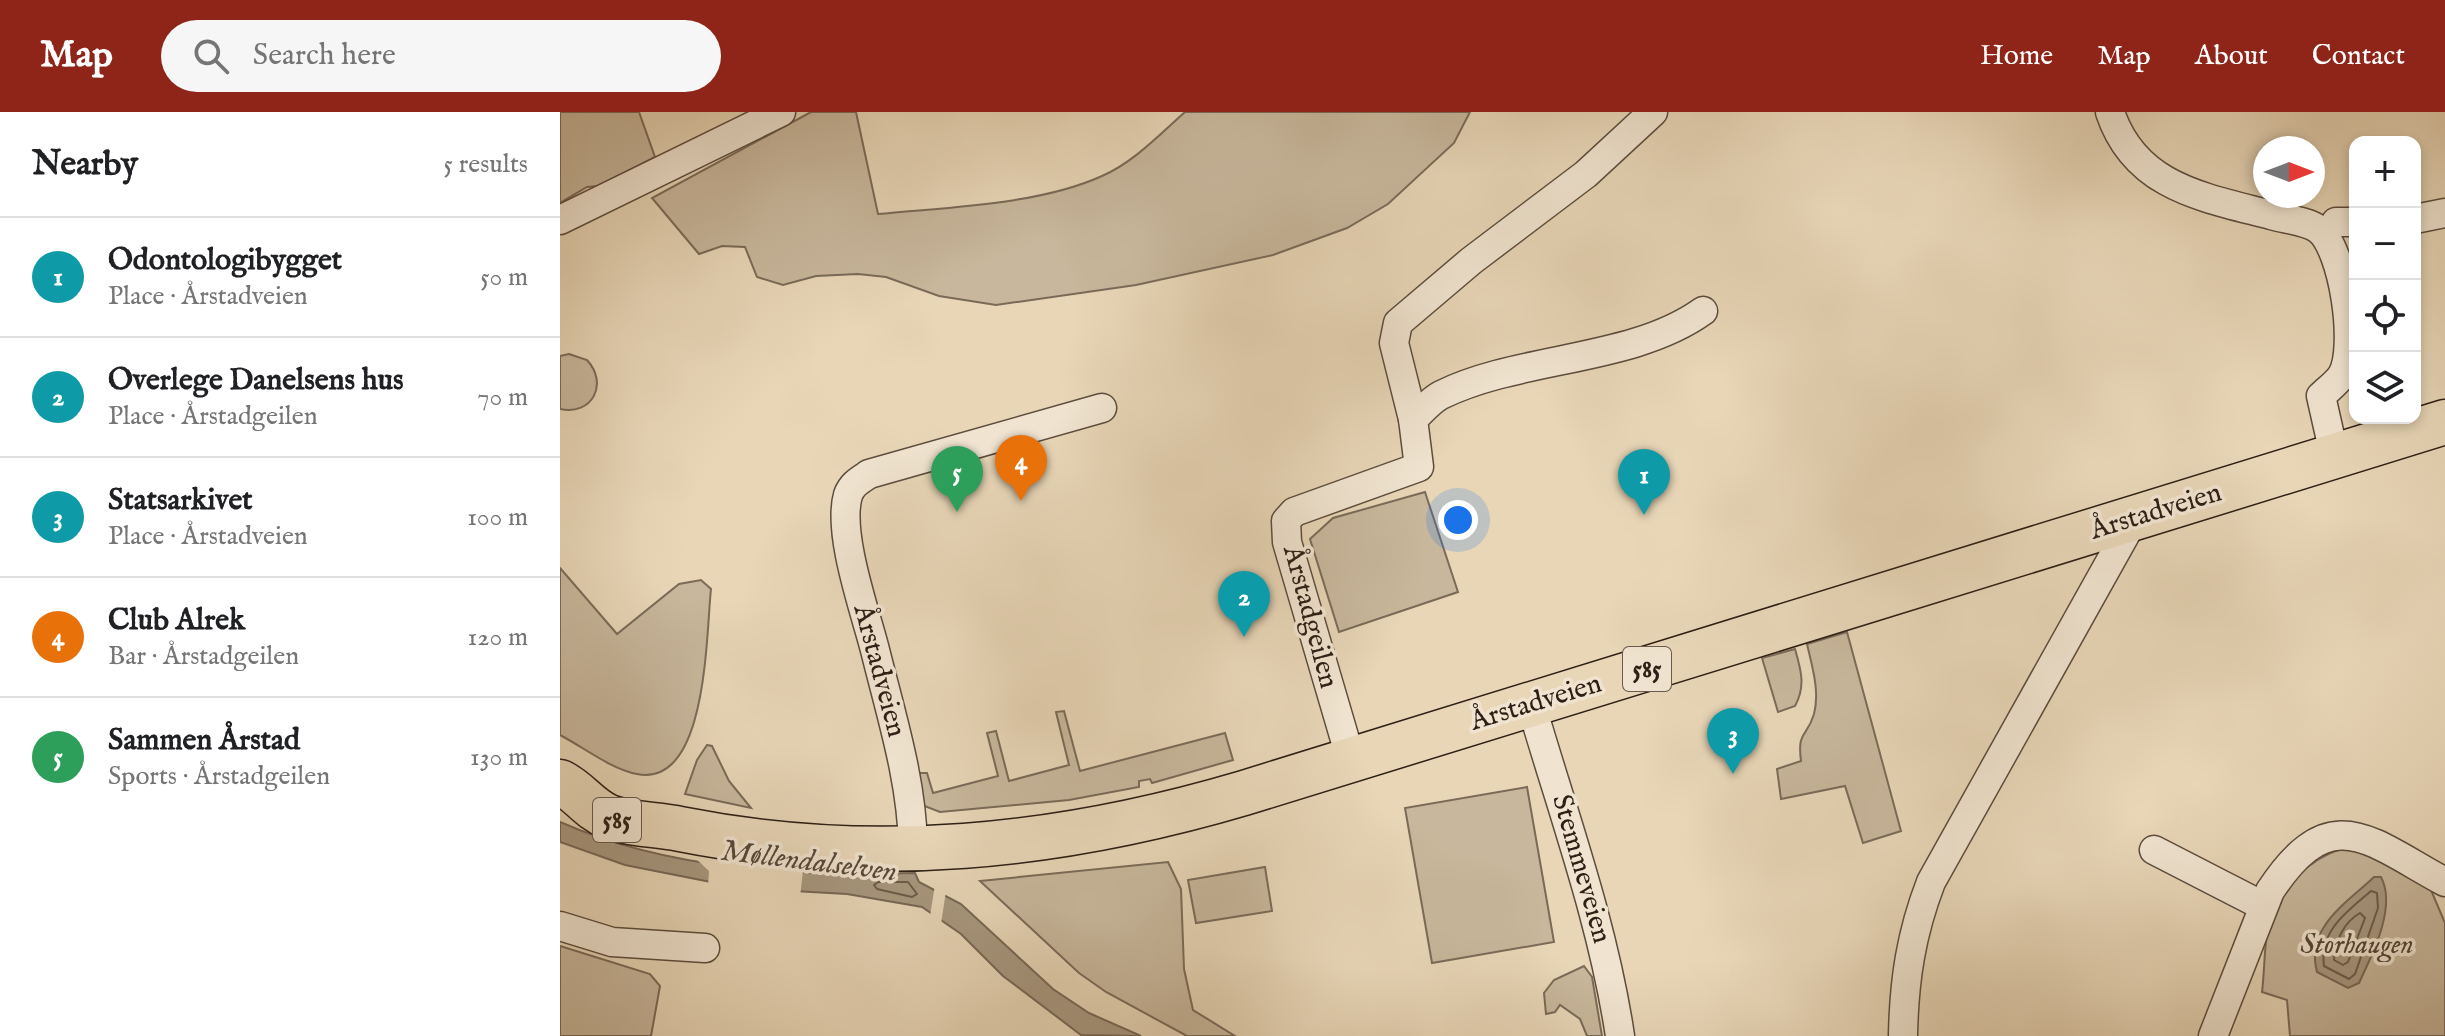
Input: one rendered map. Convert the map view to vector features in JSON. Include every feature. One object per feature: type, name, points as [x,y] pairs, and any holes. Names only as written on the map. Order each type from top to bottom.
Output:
[{"type":"main road","name":"Årstadveien","points":[[563,783],[593,810],[622,822],[788,846],[913,847],[1008,843],[1101,831],[1163,817],[1351,760],[2445,422]]},
{"type":"street","points":[[560,220],[781,112]]},
{"type":"street","name":"Årstadgeilen","points":[[1351,760],[1287,542],[1286,521],[1294,512],[1419,467],[1413,419],[1394,343],[1398,323],[1471,261],[1586,174],[1653,112]]},
{"type":"street","points":[[2110,112],[2118,137],[2134,160],[2173,185],[2318,229],[2334,251],[2341,267],[2348,331],[2344,373],[2321,396],[2335,458]]},
{"type":"street","points":[[2421,218],[2445,213]]},
{"type":"street","points":[[1413,419],[1439,395],[1537,364],[1587,355],[1681,327],[1703,311]]},
{"type":"street","name":"Årstadveien","points":[[913,847],[909,792],[855,582],[846,515],[848,495],[855,483],[869,474],[1102,408]]},
{"type":"street","points":[[1903,1036],[1904,978],[1911,940],[1931,882],[2134,519]]},
{"type":"street","name":"Stemmeveien","points":[[1531,704],[1576,844],[1603,949],[1620,1036]]},
{"type":"street","points":[[2213,1036],[2263,906],[2282,873],[2317,840],[2341,835],[2377,842],[2445,882]]},
{"type":"street","points":[[2154,850],[2263,906]]},
{"type":"street","points":[[560,926],[612,942],[705,948]]},
{"type":"green space","points":[[560,112],[639,112],[655,157],[599,186],[587,187],[560,203]]},
{"type":"green space","points":[[811,112],[856,112],[878,214],[1021,199],[1077,186],[1125,163],[1185,112],[1470,112],[1454,143],[1388,204],[1347,228],[1273,255],[1136,285],[996,305],[939,296],[886,277],[858,274],[816,276],[783,285],[757,277],[745,247],[722,246],[699,254],[652,198]]},
{"type":"green space","points":[[569,354],[587,360],[597,379],[594,396],[581,408],[571,410],[560,409],[560,356]]},
{"type":"green space","points":[[1425,492],[1458,592],[1339,632],[1310,539],[1333,518]]},
{"type":"green space","points":[[560,568],[617,634],[679,584],[701,580],[711,589],[699,703],[690,733],[678,757],[660,772],[637,774],[627,771],[607,763],[560,735]]},
{"type":"green space","points":[[1847,632],[1901,831],[1863,843],[1845,786],[1781,799],[1777,769],[1801,761],[1802,739],[1814,714],[1816,688],[1807,644]]},
{"type":"green space","points":[[1795,649],[1801,671],[1800,692],[1795,706],[1778,712],[1762,658]]},
{"type":"green space","points":[[1064,711],[1080,771],[1225,733],[1233,760],[1152,783],[1150,779],[1139,781],[1139,787],[1069,800],[940,812],[922,805],[916,773],[927,773],[933,793],[998,776],[987,733],[996,731],[1009,781],[1069,765],[1056,712]]},
{"type":"green space","points":[[707,745],[712,746],[729,781],[751,808],[685,794],[697,760]]},
{"type":"green space","points":[[1527,787],[1554,942],[1432,963],[1405,808]]},
{"type":"green space","name":"Storhaugen","points":[[2341,849],[2374,851],[2431,890],[2445,923],[2445,1036],[2290,1036],[2287,1000],[2262,992],[2267,934],[2274,905],[2298,875],[2319,859]]},
{"type":"green space","points":[[1168,862],[1181,889],[1184,969],[1193,1010],[1235,1036],[1187,1036],[1106,992],[1079,973],[980,881]]},
{"type":"green space","points":[[1265,867],[1272,911],[1196,923],[1188,880]]},
{"type":"green space","points":[[560,946],[650,974],[660,986],[651,1036],[560,1036]]},
{"type":"green space","points":[[1584,966],[1592,977],[1602,1036],[1587,1036],[1580,1019],[1560,1005],[1555,1012],[1546,1014],[1544,993],[1554,980]]},
{"type":"water","name":"Møllendalselven","points":[[560,822],[646,851],[734,867],[825,873],[915,873],[919,882],[961,904],[1053,989],[1089,1013],[1141,1036],[1081,1035],[1003,976],[961,934],[922,907],[847,894],[741,888],[625,865],[560,842]]},
{"type":"water","points":[[2374,877],[2381,877],[2385,889],[2381,931],[2359,983],[2348,988],[2317,972],[2317,942],[2331,917]]},
{"type":"pier","points":[[695,858],[803,871],[800,897],[708,886],[709,871]]},
{"type":"pier","points":[[935,885],[946,891],[941,924],[930,916]]},
{"type":"place","name":"Club Alrek","points":[[1021,501]]},
{"type":"place","name":"Sammen Årstad","points":[[957,512]]},
{"type":"place","name":"Odontologibygget","points":[[1644,515]]},
{"type":"place","name":"Overlege Danelsens hus","points":[[1244,637]]},
{"type":"place","name":"Statsarkivet","points":[[1733,774]]}]
